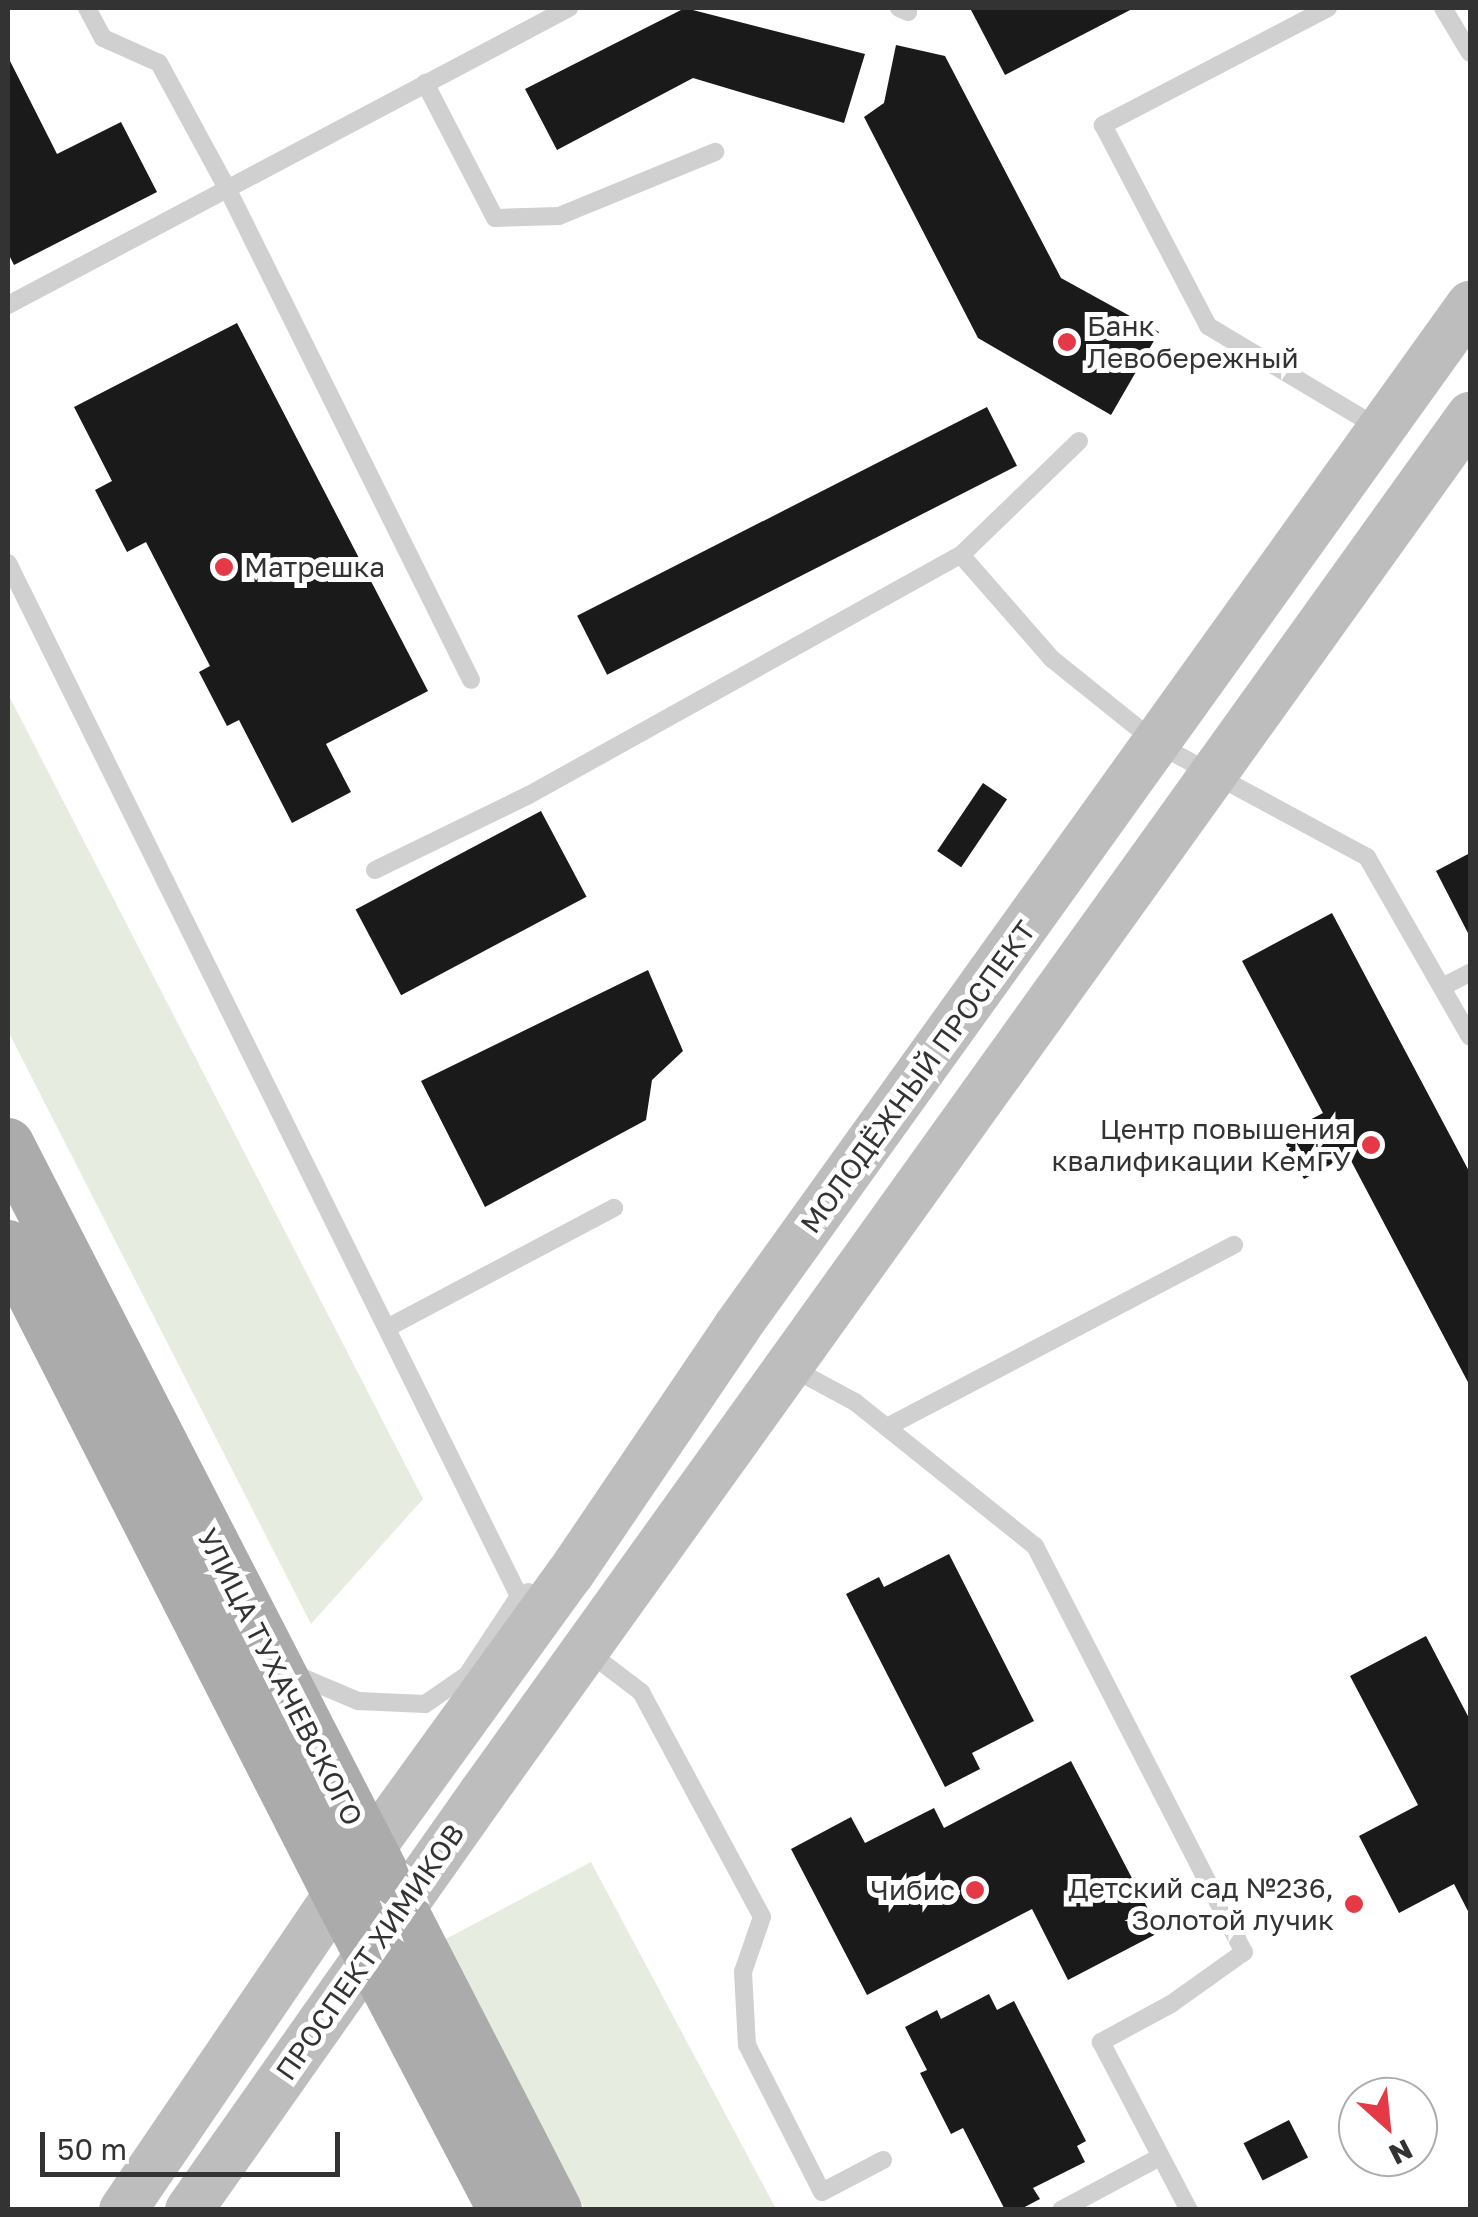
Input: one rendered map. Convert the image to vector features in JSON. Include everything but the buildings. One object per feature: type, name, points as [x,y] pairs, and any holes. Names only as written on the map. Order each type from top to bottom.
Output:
[{"type":"main road","name":"МОЛОДЁЖНЫЙ ПРОСПЕКТ","points":[[369,1851],[570,1574],[738,1327],[1159,745],[1470,305]]},
{"type":"main road","points":[[585,1649],[1470,416]]},
{"type":"main road","name":"УЛИЦА ТУХАЧЕВСКОГО","points":[[8,1144],[556,2210]]},
{"type":"main road","name":"УЛИЦА ТУХАЧЕВСКОГО","points":[[8,1246],[338,1894],[504,2210]]},
{"type":"main road","name":"ПРОСПЕКТ ХИМИКОВ","points":[[190,2210],[585,1649]]},
{"type":"main road","name":"ПРОСПЕКТ ХИМИКОВ","points":[[124,2210],[369,1851]]},
{"type":"lane","points":[[87,8],[103,38],[159,63],[227,188],[471,680]]},
{"type":"lane","points":[[8,305],[569,8]]},
{"type":"lane","points":[[1328,8],[1104,125],[1208,326],[1381,430]]},
{"type":"lane","points":[[1442,8],[1470,53]]},
{"type":"lane","points":[[426,83],[495,218],[558,216],[715,152]]},
{"type":"lane","points":[[375,870],[529,795],[961,555],[1078,441]]},
{"type":"lane","points":[[961,555],[1052,659],[1159,745],[1266,799],[1367,857],[1444,986],[1470,1038]]},
{"type":"lane","points":[[8,563],[519,1596]]},
{"type":"lane","points":[[1444,986],[1470,972]]},
{"type":"lane","points":[[387,1328],[614,1208]]},
{"type":"lane","points":[[887,1427],[1234,1245]]},
{"type":"lane","points":[[789,1366],[855,1402],[1035,1546],[1244,1952],[1171,2004],[1100,2042],[1189,2210]]},
{"type":"lane","points":[[272,1664],[358,1700],[426,1704],[467,1675],[519,1596],[570,1574]]},
{"type":"lane","points":[[585,1649],[642,1692],[762,1917],[743,1972],[747,2045],[822,2192],[884,2160]]},
{"type":"lane","points":[[1061,2210],[1160,2157]]},
{"type":"shaded area","points":[[8,694],[423,1499],[311,1624],[8,1031]]},
{"type":"shaded area","points":[[591,1862],[776,2209],[585,2209],[442,1941]]},
{"type":"place","name":"Банк Левобережный","points":[[1067,342]]},
{"type":"place","name":"Матрешка","points":[[224,567]]},
{"type":"place","name":"Центр повышения квалификации КемГУ","points":[[1371,1145]]},
{"type":"place","name":"Чибис","points":[[975,1890]]},
{"type":"place","name":"Детский сад №236, Золотой лучик","points":[[1354,1904]]}]
